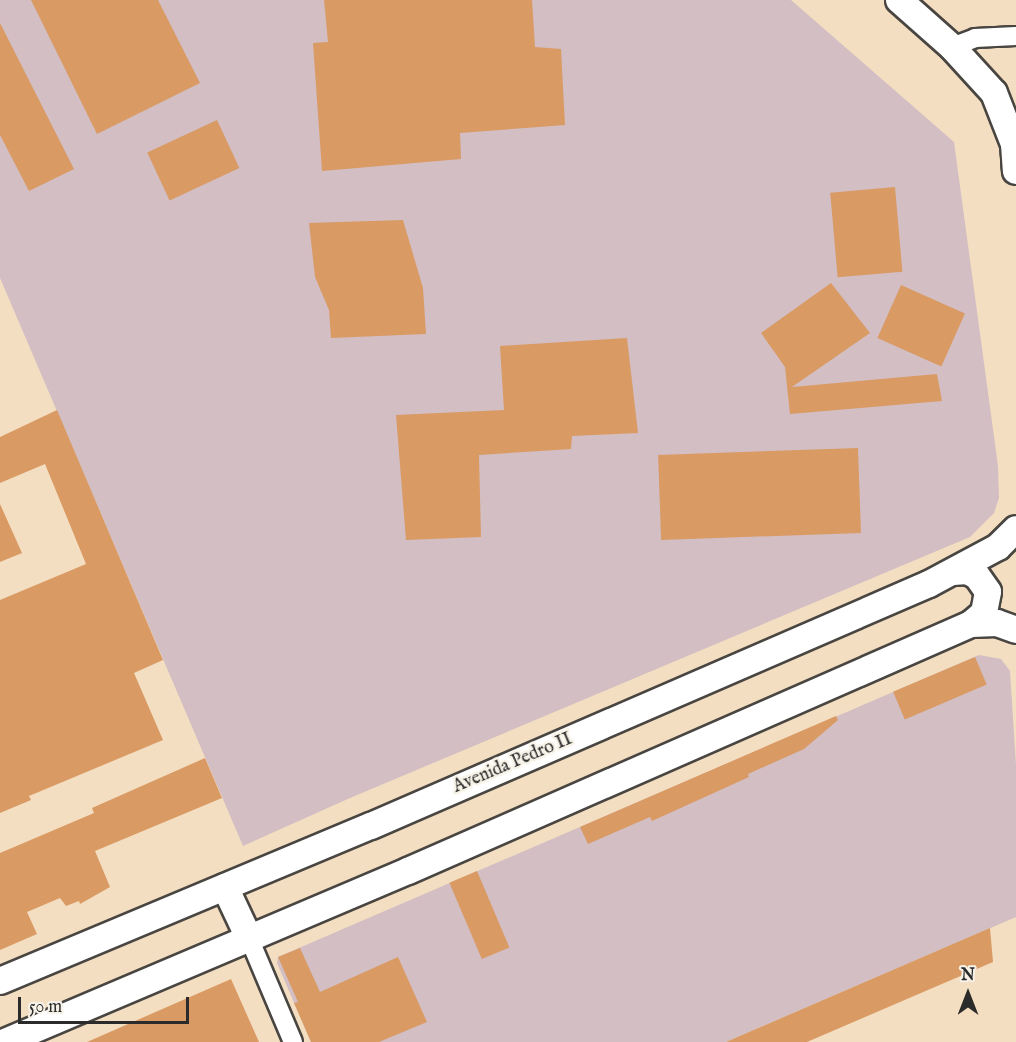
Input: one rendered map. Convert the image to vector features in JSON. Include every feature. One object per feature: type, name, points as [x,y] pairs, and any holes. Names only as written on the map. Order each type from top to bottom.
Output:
[{"type":"street","points":[[899,0],[952,47],[994,93],[1014,144],[1016,171]]},
{"type":"street","points":[[952,47],[975,38],[1016,36]]},
{"type":"street","name":"Avenida Pedro II","points":[[0,981],[225,887],[953,572],[998,547],[1016,528]]},
{"type":"street","points":[[5,1042],[971,624],[984,613],[988,592],[977,576],[968,571],[953,572]]},
{"type":"street","points":[[971,624],[997,623],[1016,630]]},
{"type":"street","points":[[225,887],[293,1042]]},
{"type":"shaded area","points":[[0,0],[791,0],[954,142],[998,466],[999,498],[994,513],[970,537],[350,798],[243,846],[0,278]]},
{"type":"shaded area","points":[[979,655],[1001,659],[1010,671],[1016,765],[1016,917],[726,1042],[311,1042],[277,963],[278,957]]},
{"type":"building","points":[[31,0],[158,0],[200,83],[97,134]]},
{"type":"building","points":[[324,0],[532,0],[535,47],[561,49],[565,125],[460,133],[461,159],[322,171],[313,43],[328,42]]},
{"type":"building","points":[[0,23],[74,169],[29,191],[0,135]]},
{"type":"building","points":[[217,120],[239,168],[170,201],[147,153]]},
{"type":"building","points":[[895,187],[902,272],[838,277],[830,193]]},
{"type":"building","points":[[403,220],[423,288],[426,334],[331,338],[329,310],[315,277],[309,223]]},
{"type":"building","points":[[831,283],[870,333],[792,387],[937,374],[942,401],[790,414],[785,367],[761,333]]},
{"type":"building","points":[[901,285],[965,313],[941,366],[877,338]]},
{"type":"building","points":[[627,338],[638,433],[572,436],[571,449],[479,455],[481,537],[406,540],[396,415],[504,410],[500,346]]},
{"type":"building","points":[[57,410],[163,660],[134,673],[163,740],[29,796],[31,800],[0,813],[0,600],[86,564],[45,464],[0,483],[0,437]]},
{"type":"building","points":[[858,448],[861,533],[661,540],[658,455]]},
{"type":"building","points":[[0,504],[22,553],[0,562]]},
{"type":"building","points":[[975,657],[987,685],[905,719],[893,692]]},
{"type":"building","points":[[836,716],[838,720],[804,749],[652,821],[650,817],[588,844],[580,827]]},
{"type":"building","points":[[205,758],[222,798],[95,851],[110,887],[80,904],[79,901],[66,906],[60,898],[27,912],[37,934],[0,950],[0,853],[94,813],[92,808]]},
{"type":"building","points":[[477,871],[509,947],[482,959],[449,883]]},
{"type":"building","points":[[990,928],[993,962],[807,1042],[726,1042]]},
{"type":"building","points":[[300,948],[320,992],[398,957],[427,1022],[379,1042],[311,1042],[294,1003],[298,1002],[278,957]]},
{"type":"building","points":[[231,979],[259,1042],[87,1042]]}]
